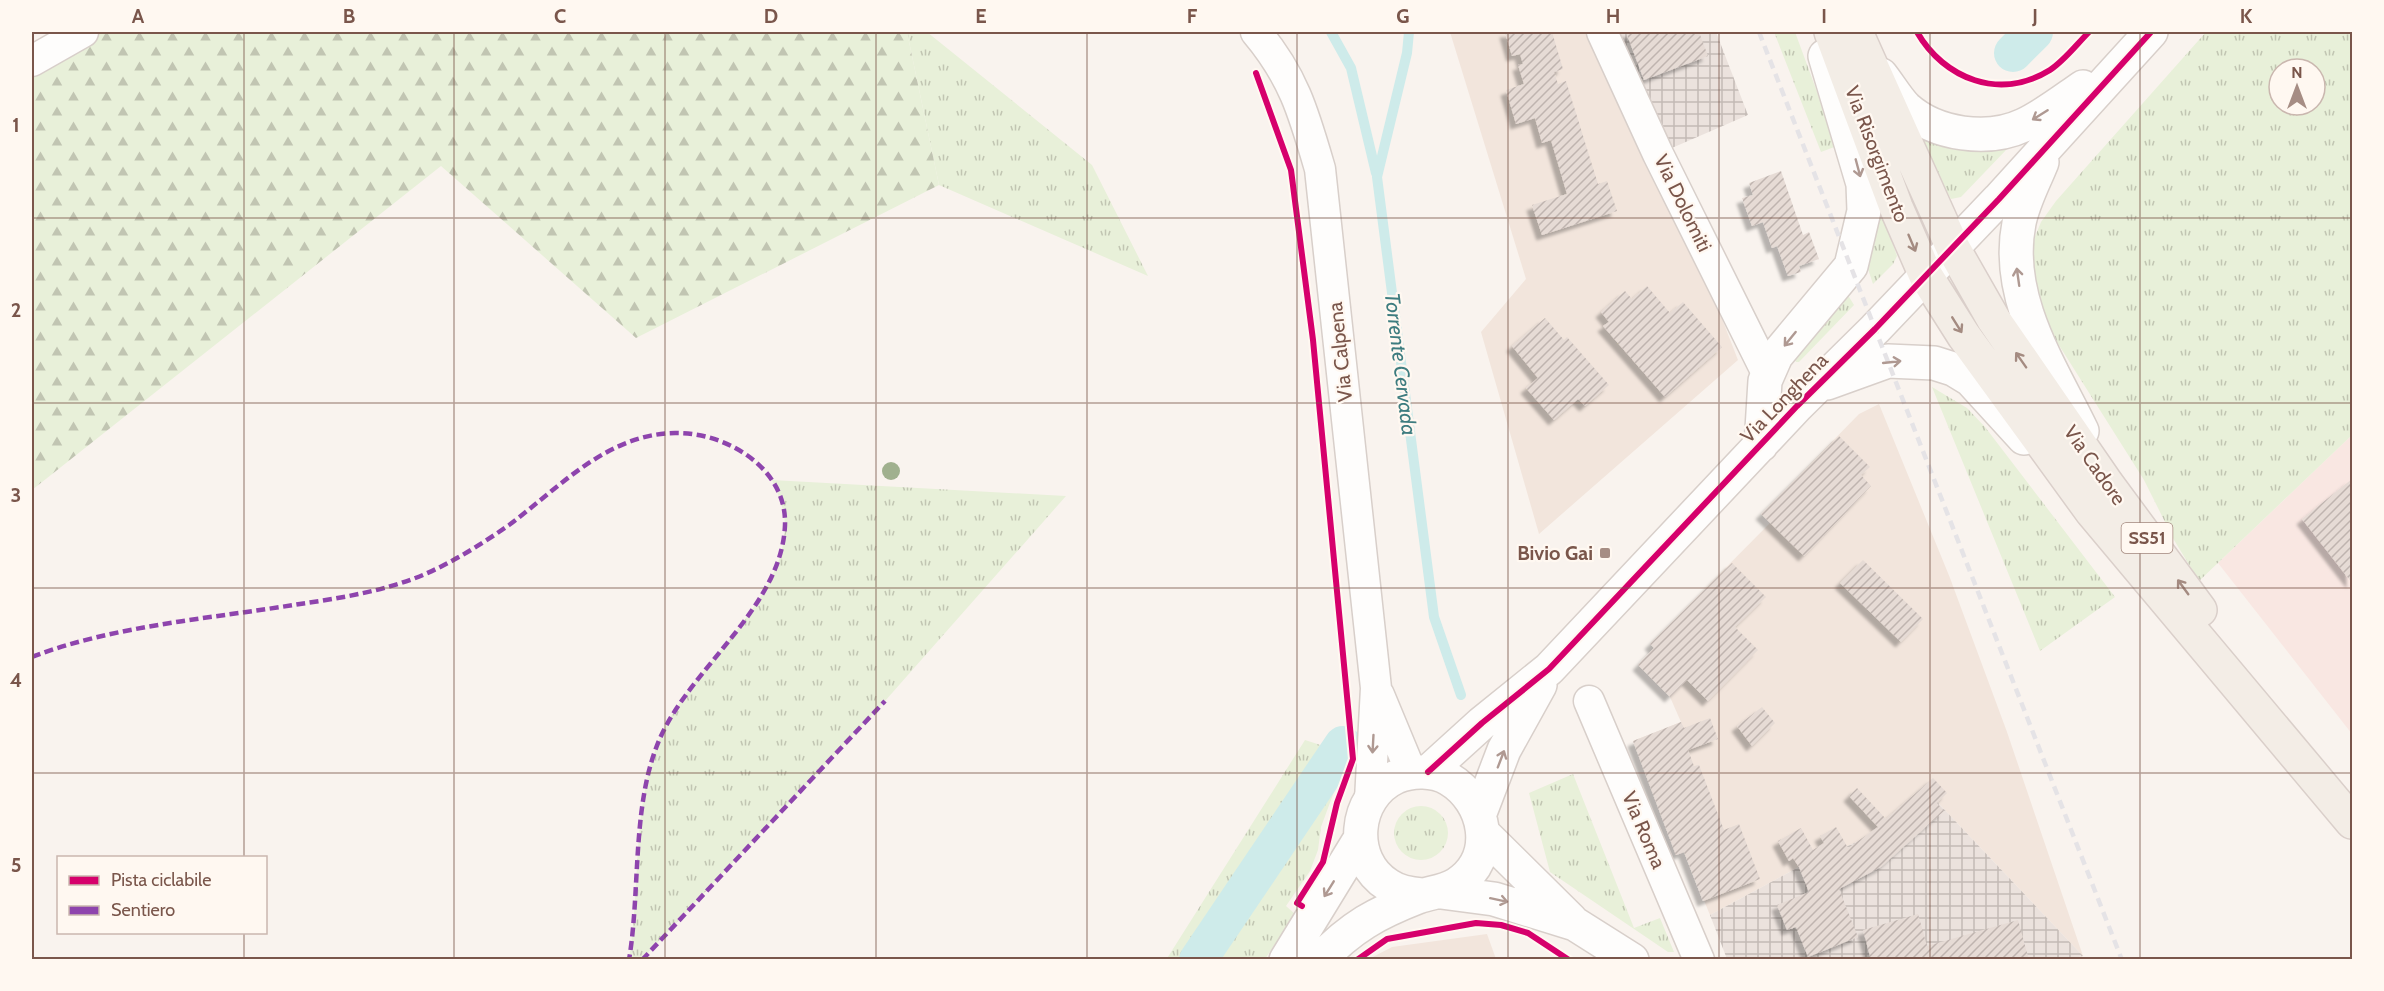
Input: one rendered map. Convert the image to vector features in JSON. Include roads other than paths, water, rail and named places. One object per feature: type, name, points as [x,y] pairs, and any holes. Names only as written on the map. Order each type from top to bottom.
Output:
[{"type":"main road","name":"Via Risorgimento","points":[[1832,32],[1896,207],[1926,276]]},
{"type":"main road","name":"Via Risorgimento","points":[[1860,42],[1953,248]]},
{"type":"main road","name":"Via Cadore","points":[[1953,248],[2100,498]]},
{"type":"main road","name":"Via Cadore","points":[[1926,276],[1964,336],[2100,498],[2352,822]]},
{"type":"street","points":[[32,61],[83,32]]},
{"type":"street","name":"Via Calpena","points":[[1256,32],[1274,53],[1301,102],[1320,169],[1376,688],[1370,800]]},
{"type":"street","name":"Via Dolomiti","points":[[1602,32],[1658,154],[1767,373]]},
{"type":"street","name":"Via Risorgimento","points":[[1767,373],[1776,356],[1851,266],[1864,211],[1863,184],[1818,32]]},
{"type":"street","name":"Via Longhena","points":[[1370,800],[1381,787],[1395,778],[1419,772],[1549,669],[1816,387],[1953,248],[2151,32]]},
{"type":"street","name":"Via Longhena","points":[[1860,42],[1907,108],[1944,129],[1964,133],[2006,132],[2025,125],[2124,59]]},
{"type":"street","name":"Via Longhena","points":[[2050,142],[2020,219],[2016,254],[2020,291],[2028,318],[2100,498]]},
{"type":"street","name":"Via Longhena","points":[[1816,387],[1888,361],[1934,363],[1953,369],[1971,380],[2100,498]]},
{"type":"street","points":[[1761,445],[1767,373]]},
{"type":"street","name":"Via Longhena","points":[[1320,960],[1354,927],[1379,912],[1458,883],[1472,870],[1481,852],[1482,823],[1504,750],[1549,669]]},
{"type":"street","name":"Via Calpena","points":[[1376,688],[1419,772]]},
{"type":"street","name":"Via Roma","points":[[1589,701],[1699,960]]},
{"type":"street","points":[[1419,772],[1445,777],[1460,785],[1472,798],[1482,823],[1575,924],[1632,960]]},
{"type":"street","points":[[1370,800],[1362,819],[1360,839],[1364,857],[1374,873],[1387,885],[1404,893],[1494,899],[1575,924]]},
{"type":"street","points":[[1286,960],[1360,839]]},
{"type":"waterway","points":[[1331,32],[1351,68],[1376,173]]},
{"type":"waterway","name":"Torrente Cervada","points":[[1409,32],[1407,53],[1377,177],[1434,617],[1461,695]]},
{"type":"waterway","points":[[2013,53],[2034,32]]},
{"type":"waterway","points":[[1198,960],[1343,745]]},
{"type":"railway","points":[[1759,32],[2122,960]]},
{"type":"place","name":"Bivio Gai","points":[[1605,553]]}]
